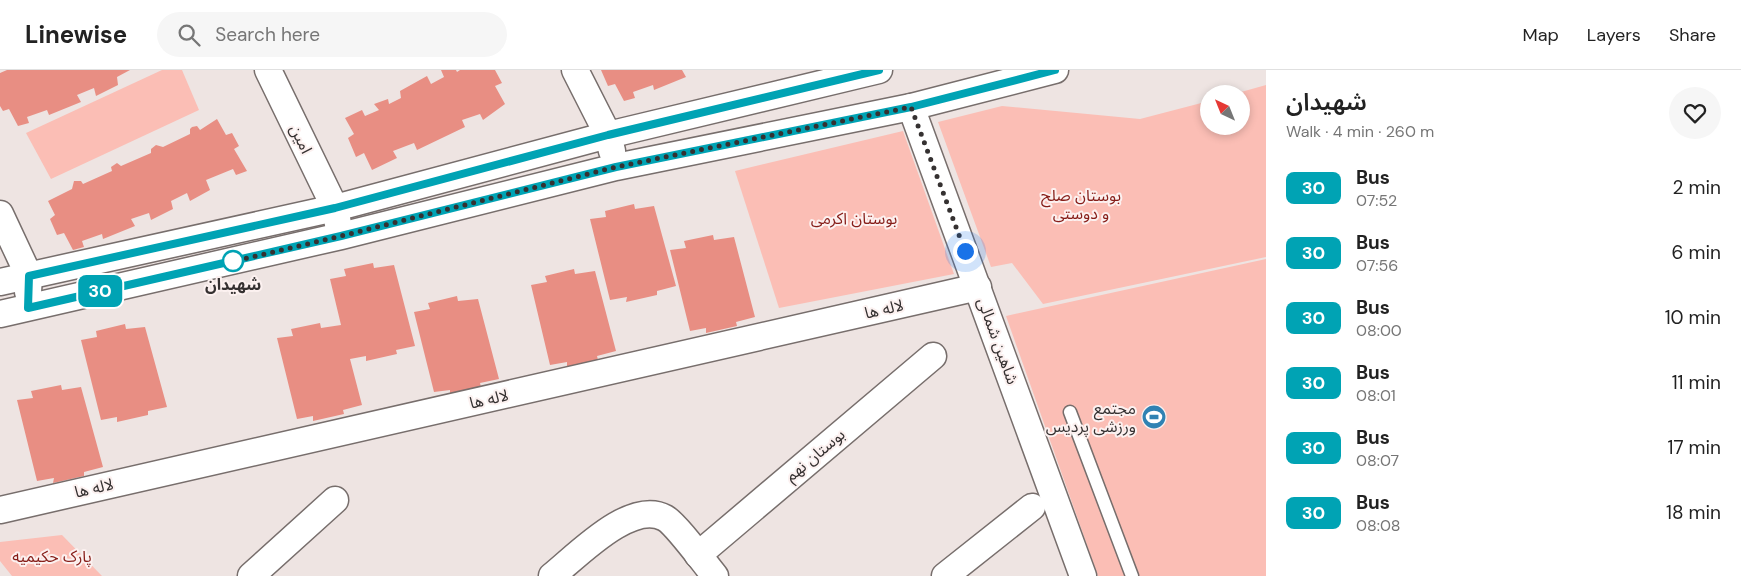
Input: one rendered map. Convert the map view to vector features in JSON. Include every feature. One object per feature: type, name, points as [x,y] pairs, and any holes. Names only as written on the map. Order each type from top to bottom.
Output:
[{"type":"street","name":"امین","points":[[268,70],[335,208],[341,236]]},
{"type":"street","points":[[575,70],[608,135],[616,167]]},
{"type":"street","points":[[0,282],[335,208],[608,135],[879,70]]},
{"type":"street","points":[[0,314],[341,236],[616,167],[911,107],[1055,70]]},
{"type":"street","name":"شاهین شمالی","points":[[911,107],[1083,576]]},
{"type":"street","points":[[0,214],[29,276],[28,308]]},
{"type":"street","name":"لاله ها","points":[[0,510],[978,287]]},
{"type":"street","name":"بوستان نهم","points":[[698,555],[933,356]]},
{"type":"street","points":[[251,576],[335,500]]},
{"type":"street","points":[[945,576],[1032,507]]},
{"type":"street","points":[[552,576],[614,526],[627,518],[641,514],[654,514],[666,519],[714,576]]},
{"type":"lane","points":[[1070,412],[1132,576]]},
{"type":"green space","points":[[162,70],[182,70],[199,110],[51,179],[26,133]]},
{"type":"green space","name":"بوستان صلح و دوستی","points":[[1266,85],[1266,257],[1043,304],[1012,263],[991,267],[938,122],[1002,106],[1140,119],[1200,103],[1200,135],[1250,135],[1250,90]]},
{"type":"green space","name":"بوستان اکرمی","points":[[903,131],[954,274],[779,308],[735,171]]},
{"type":"green space","name":"مجتمع ورزشی پردیس","points":[[1266,259],[1266,576],[1098,576],[1006,316]]},
{"type":"green space","name":"پارک حکیمیه","points":[[62,535],[102,576],[12,576],[0,561],[0,542]]},
{"type":"building","points":[[7,70],[130,70],[117,77],[118,85],[96,96],[94,88],[77,95],[81,102],[49,115],[47,110],[27,117],[29,123],[18,126],[9,109],[3,111],[0,106],[0,73]]},
{"type":"building","points":[[441,70],[456,70],[457,72],[460,70],[495,70],[502,83],[495,86],[505,104],[483,120],[480,114],[462,120],[465,127],[417,150],[414,143],[393,151],[397,158],[372,170],[364,153],[356,157],[348,138],[354,134],[345,118],[362,110],[365,116],[379,110],[374,104],[388,99],[389,104],[401,98],[400,91],[427,76],[431,84],[444,77]]},
{"type":"building","points":[[601,70],[682,70],[686,77],[654,90],[653,85],[633,92],[635,98],[624,101],[615,84],[608,86]]},
{"type":"building","points":[[217,119],[226,135],[232,133],[239,146],[234,149],[247,171],[236,175],[233,169],[206,180],[210,190],[190,201],[187,193],[171,201],[173,209],[151,220],[149,213],[131,219],[135,226],[103,239],[102,234],[82,241],[84,247],[73,250],[64,233],[57,235],[50,219],[55,215],[48,201],[72,189],[74,181],[81,181],[83,184],[112,171],[111,167],[117,163],[121,166],[151,153],[151,149],[156,145],[163,147],[190,134],[192,127],[197,126],[200,130]]},
{"type":"building","points":[[634,204],[635,209],[654,206],[676,286],[657,291],[657,295],[626,302],[627,297],[610,300],[590,219],[606,217],[605,211]]},
{"type":"building","points":[[713,235],[714,240],[734,237],[755,317],[736,322],[737,326],[706,333],[706,328],[690,331],[670,250],[686,248],[684,241]]},
{"type":"building","points":[[373,263],[374,268],[394,265],[415,346],[396,350],[397,354],[366,361],[366,356],[350,359],[362,405],[343,410],[344,414],[313,421],[313,416],[297,419],[277,338],[293,336],[291,329],[320,323],[321,328],[341,325],[330,279],[346,276],[344,269]]},
{"type":"building","points":[[574,269],[575,274],[595,271],[616,351],[597,356],[598,360],[567,367],[567,362],[550,365],[531,285],[547,282],[545,276]]},
{"type":"building","points":[[457,296],[458,301],[478,299],[499,379],[480,383],[481,387],[450,395],[450,390],[434,392],[414,312],[430,309],[428,303]]},
{"type":"building","points":[[125,324],[126,329],[145,327],[167,407],[148,411],[148,415],[117,422],[117,417],[101,420],[81,340],[97,337],[96,331]]},
{"type":"building","points":[[61,385],[62,390],[81,387],[103,467],[84,472],[84,476],[53,483],[54,478],[37,481],[17,400],[33,398],[31,391]]},
{"type":"bus line","name":"30","points":[[879,70],[608,135],[335,208],[29,276],[28,308],[341,236],[616,167],[911,107],[1055,70]]},
{"type":"place","name":"شهیدان","points":[[233,261]]},
{"type":"place","name":"مجتمع ورزشی پردیس","points":[[1154,417]]},
{"type":"route","points":[[233,261],[231,262],[616,167],[911,107],[965,251]]}]
